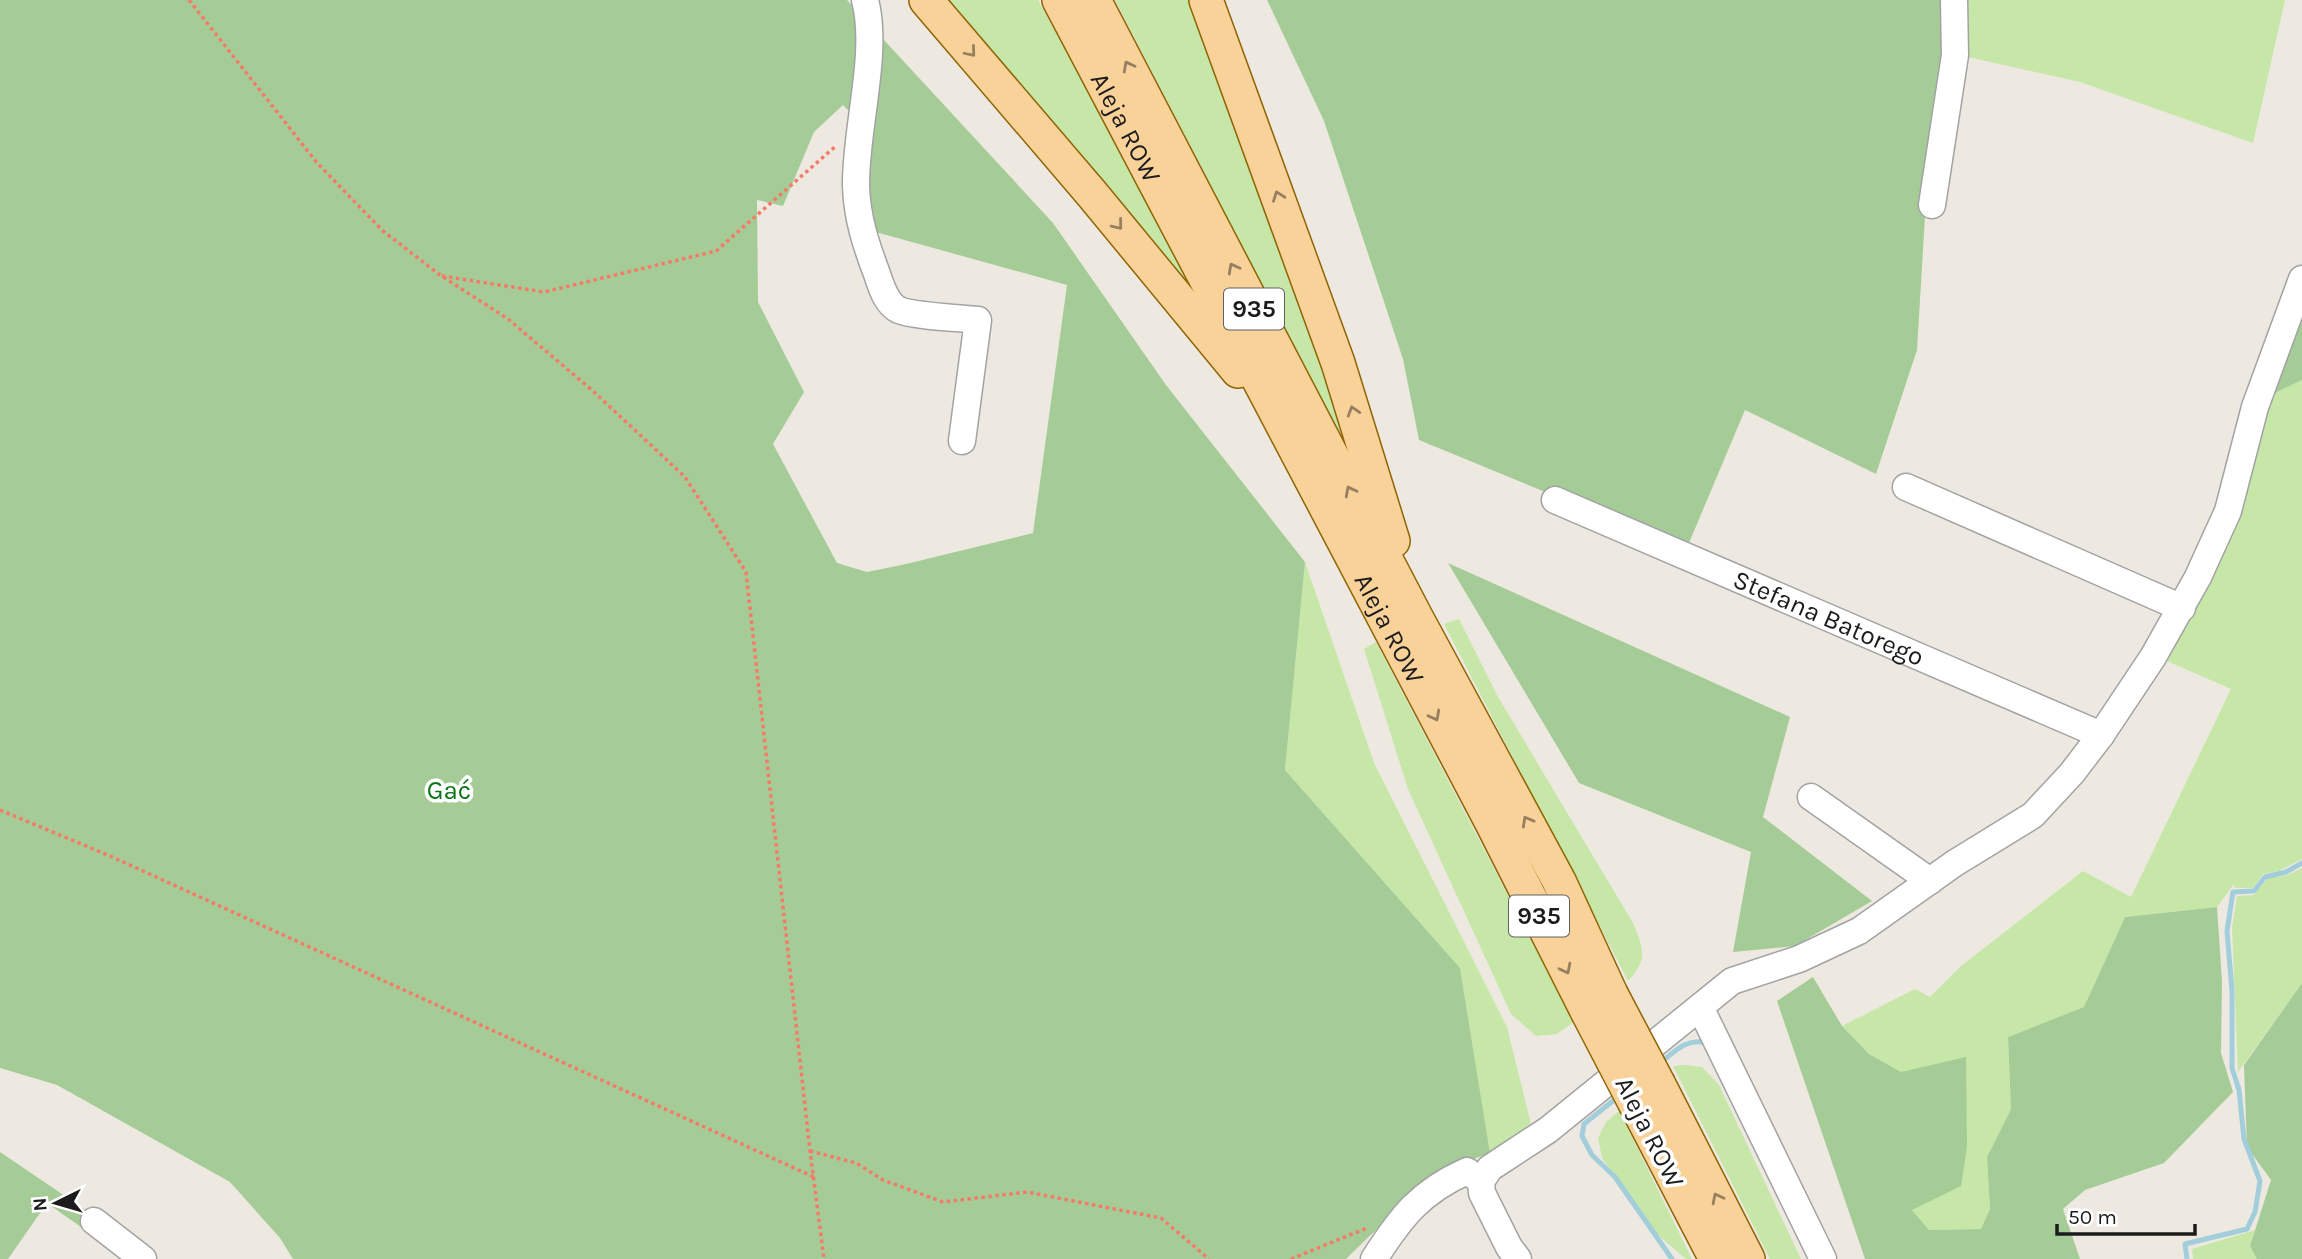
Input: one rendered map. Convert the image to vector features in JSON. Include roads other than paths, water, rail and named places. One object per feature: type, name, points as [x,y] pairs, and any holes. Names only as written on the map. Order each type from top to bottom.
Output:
[{"type":"main road","points":[[926,0],[1277,417]]},
{"type":"main road","name":"Aleja ROW","points":[[1059,0],[1491,821],[1599,1003],[1647,1095],[1748,1259]]},
{"type":"main road","name":"Aleja ROW","points":[[1094,0],[1416,617],[1559,881],[1599,1003]]},
{"type":"main road","points":[[1206,0],[1338,363],[1416,617]]},
{"type":"main road","name":"Aleja ROW","points":[[1647,1095],[1716,1259]]},
{"type":"street","points":[[865,0],[869,15],[869,42],[856,170],[862,232],[888,300],[897,309],[978,320],[962,441]]},
{"type":"street","points":[[1932,205],[1955,55],[1954,0]]},
{"type":"street","points":[[1518,1259],[1509,1247],[1482,1193],[1481,1181],[1490,1168],[1548,1130],[1732,981],[1799,959],[1859,930],[2033,815],[2072,773],[2153,657],[2198,578],[2228,511],[2255,407],[2302,279]]},
{"type":"street","points":[[1906,487],[2182,608]]},
{"type":"street","name":"Stefana Batorego","points":[[1555,499],[2101,735]]},
{"type":"street","points":[[1811,797],[1930,881]]},
{"type":"street","points":[[1700,1007],[1823,1259]]},
{"type":"street","points":[[1374,1259],[1400,1219],[1440,1183],[1466,1171],[1481,1181]]},
{"type":"street","points":[[94,1221],[143,1259]]},
{"type":"waterway","points":[[2187,1259],[2185,1244],[2247,1229],[2255,1212],[2260,1181],[2244,1139],[2239,1090],[2232,1068],[2232,991],[2227,931],[2233,892],[2254,891],[2265,877],[2286,872],[2302,863]]},
{"type":"waterway","points":[[1659,1064],[1686,1044],[1706,1043]]},
{"type":"waterway","points":[[1619,1096],[1584,1124],[1582,1136],[1592,1155],[1615,1177],[1672,1259]]},
{"type":"park label","name":"Gać","points":[[449,790]]}]
